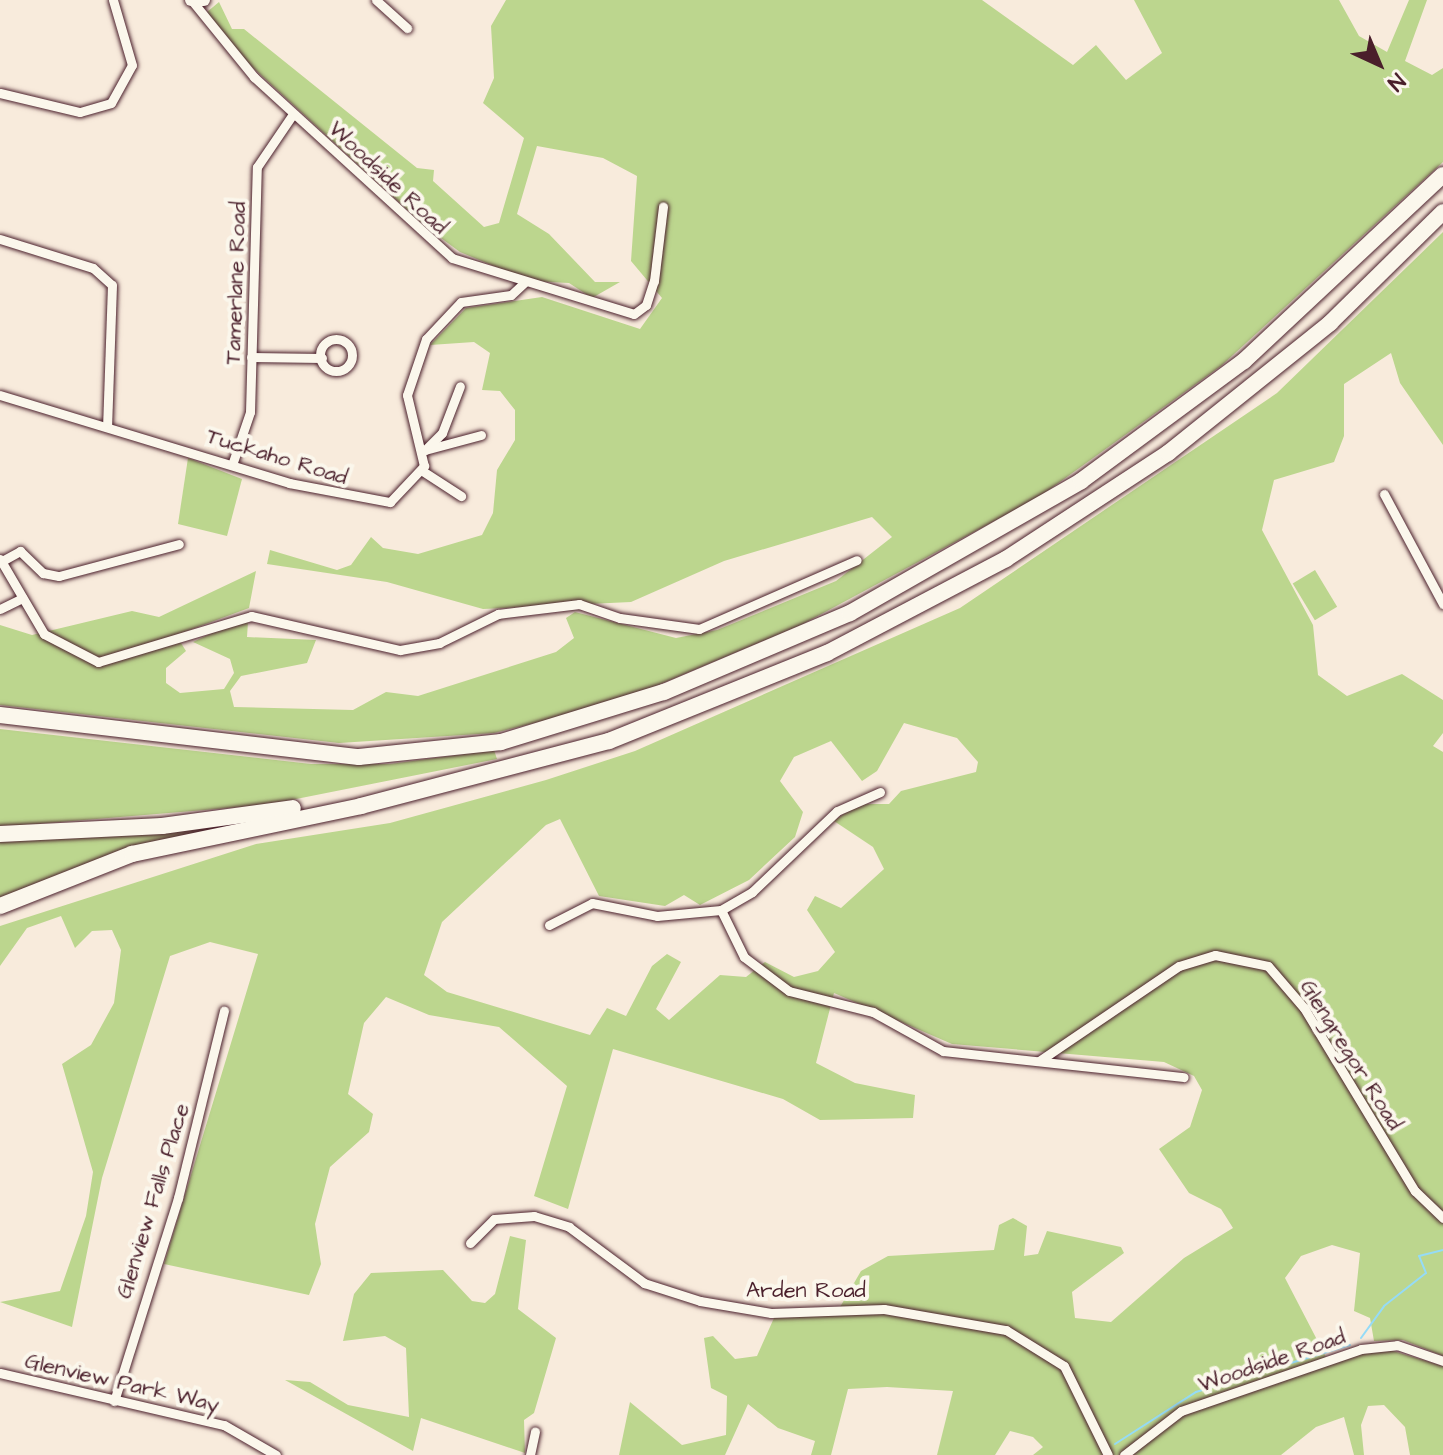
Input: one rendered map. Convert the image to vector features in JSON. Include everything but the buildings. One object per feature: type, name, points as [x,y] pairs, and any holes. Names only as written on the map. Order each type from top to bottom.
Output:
[{"type":"highway","points":[[0,718],[296,754],[404,755],[542,732],[708,675],[927,573],[1110,462],[1314,302],[1443,175]]},
{"type":"highway","points":[[0,906],[132,854],[391,795],[643,729],[827,653],[950,590],[1104,498],[1230,406],[1330,323],[1443,212]]},
{"type":"highway","points":[[0,834],[162,826],[391,795]]},
{"type":"street","points":[[0,93],[80,112],[111,103],[132,65],[113,0]]},
{"type":"street","points":[[376,0],[407,28]]},
{"type":"street","name":"Woodside Road","points":[[196,1],[293,114],[440,251],[622,313],[640,311],[654,281],[663,207]]},
{"type":"street","name":"Tamerlane Road","points":[[233,462],[250,412],[257,167],[293,114]]},
{"type":"street","points":[[0,239],[93,268],[112,285],[107,426]]},
{"type":"street","points":[[461,496],[421,470],[425,450],[407,395],[426,339],[461,302],[511,295],[525,282]]},
{"type":"street","points":[[251,357],[322,358]]},
{"type":"street","points":[[425,450],[442,433],[460,386]]},
{"type":"street","name":"Tuckaho Road","points":[[0,395],[361,502],[390,502],[421,470]]},
{"type":"street","points":[[425,450],[481,435]]},
{"type":"street","points":[[1384,494],[1443,604]]},
{"type":"street","points":[[179,544],[59,576],[43,573],[20,551],[1,560],[44,634],[98,662],[251,616],[400,650],[439,643],[498,614],[579,604],[620,618],[699,629],[857,560]]},
{"type":"street","points":[[0,609],[23,598]]},
{"type":"street","points":[[549,925],[592,903],[657,916],[721,910],[752,892],[837,811],[880,792]]},
{"type":"street","points":[[721,910],[744,957],[789,991],[873,1012],[943,1051],[1184,1077]]},
{"type":"street","name":"Glengregor Road","points":[[1039,1061],[1179,966],[1215,955],[1268,966],[1304,1008],[1403,1174],[1443,1218]]},
{"type":"street","name":"Glenview Falls Place","points":[[114,1401],[178,1198],[224,1011]]},
{"type":"street","name":"Arden Road","points":[[470,1243],[494,1219],[534,1216],[569,1227],[644,1283],[700,1301],[771,1313],[884,1309],[1006,1330],[1064,1366],[1108,1455]]},
{"type":"street","name":"Woodside Road","points":[[1124,1455],[1181,1411],[1361,1349],[1397,1345],[1443,1361]]},
{"type":"street","name":"Glenview Park Way","points":[[0,1373],[224,1425],[276,1455]]},
{"type":"street","points":[[530,1455],[535,1432]]},
{"type":"green space","points":[[506,0],[982,0],[1073,65],[1096,45],[1126,80],[1162,53],[1134,0],[1339,0],[1359,36],[1387,52],[1409,0],[1427,0],[1405,61],[1432,75],[1443,68],[1443,162],[1221,366],[1039,497],[801,625],[613,704],[494,733],[339,743],[0,705],[0,625],[32,635],[132,611],[159,617],[256,571],[249,608],[176,635],[186,651],[166,668],[166,683],[180,693],[224,689],[234,673],[230,659],[193,642],[239,620],[248,622],[247,637],[316,640],[307,663],[241,676],[230,691],[234,707],[353,710],[386,692],[418,696],[556,652],[574,638],[566,618],[575,612],[676,638],[717,630],[836,581],[892,537],[872,517],[724,561],[631,602],[483,609],[387,582],[267,564],[270,550],[337,570],[351,565],[371,537],[383,548],[418,554],[482,535],[493,513],[497,470],[515,440],[515,410],[500,391],[482,390],[490,353],[474,342],[430,345],[466,308],[542,297],[640,329],[662,298],[631,261],[637,176],[603,158],[537,146],[517,214],[549,234],[595,282],[620,282],[592,298],[569,283],[530,281],[460,252],[426,227],[239,55],[207,12],[219,2],[232,29],[244,29],[417,168],[434,170],[433,181],[484,227],[499,223],[524,138],[483,103],[494,78],[491,26]]},
{"type":"green space","points":[[1443,232],[1443,445],[1400,383],[1391,353],[1344,384],[1344,436],[1334,462],[1274,480],[1262,530],[1313,625],[1318,675],[1347,696],[1402,674],[1443,700],[1443,733],[1433,746],[1443,752],[1443,1356],[1403,1340],[1374,1341],[1370,1318],[1354,1311],[1360,1253],[1332,1245],[1301,1256],[1285,1278],[1327,1359],[1383,1348],[1443,1366],[1443,1455],[1410,1455],[1405,1427],[1384,1405],[1368,1406],[1361,1425],[1364,1455],[1354,1455],[1344,1417],[1316,1427],[1281,1455],[1033,1455],[1043,1447],[1033,1437],[1010,1431],[995,1455],[937,1455],[953,1391],[887,1387],[848,1389],[831,1455],[811,1455],[815,1441],[778,1428],[748,1404],[725,1455],[619,1455],[630,1402],[682,1445],[726,1435],[727,1396],[711,1388],[704,1338],[713,1336],[735,1359],[757,1356],[774,1318],[836,1314],[861,1271],[888,1256],[994,1250],[999,1225],[1013,1218],[1027,1226],[1024,1256],[1038,1254],[1047,1231],[1121,1247],[1124,1253],[1072,1292],[1075,1318],[1111,1322],[1184,1258],[1233,1228],[1221,1209],[1189,1193],[1159,1149],[1190,1127],[1202,1090],[1194,1076],[1164,1062],[952,1044],[834,993],[816,1063],[855,1083],[915,1095],[913,1118],[820,1120],[783,1099],[613,1049],[568,1209],[534,1196],[567,1086],[499,1027],[429,1015],[386,997],[364,1023],[348,1094],[373,1114],[369,1132],[330,1167],[315,1224],[321,1264],[309,1295],[164,1264],[258,954],[210,942],[170,956],[102,1178],[72,1327],[0,1302],[60,1291],[86,1216],[93,1172],[62,1064],[91,1045],[114,1003],[121,950],[112,930],[92,931],[75,948],[61,916],[27,928],[0,966],[0,926],[256,844],[390,823],[546,780],[635,751],[960,608],[1277,393]],"holes":[[[904,723],[957,738],[978,762],[976,772],[901,791],[889,804],[857,804],[834,821],[873,847],[884,869],[841,908],[815,896],[807,910],[835,952],[818,971],[794,977],[765,962],[746,977],[720,975],[669,1020],[656,1009],[681,962],[667,954],[652,966],[626,1016],[607,1008],[590,1035],[447,992],[424,975],[442,922],[546,825],[560,819],[599,896],[665,906],[684,895],[700,905],[749,880],[795,837],[803,812],[780,781],[794,757],[831,741],[862,781],[877,771]]]},
{"type":"green space","points":[[188,458],[242,479],[227,536],[178,524]]},
{"type":"green space","points":[[1315,570],[1337,607],[1315,620],[1293,583]]},
{"type":"green space","points":[[0,729],[311,764],[390,764],[494,750],[497,759],[266,805],[0,827]]},
{"type":"green space","points":[[226,826],[118,851],[0,899],[0,842]]},
{"type":"green space","points":[[510,1236],[526,1240],[518,1309],[556,1338],[534,1413],[524,1420],[525,1453],[421,1418],[413,1451],[285,1380],[310,1382],[348,1405],[409,1417],[406,1348],[385,1336],[343,1341],[354,1294],[371,1273],[443,1270],[472,1301],[485,1303],[495,1294]]},
{"type":"waterway","points":[[1361,1338],[1384,1306],[1426,1273],[1419,1256],[1443,1250]]},
{"type":"waterway","points":[[1115,1444],[1196,1392],[1350,1345]]}]
